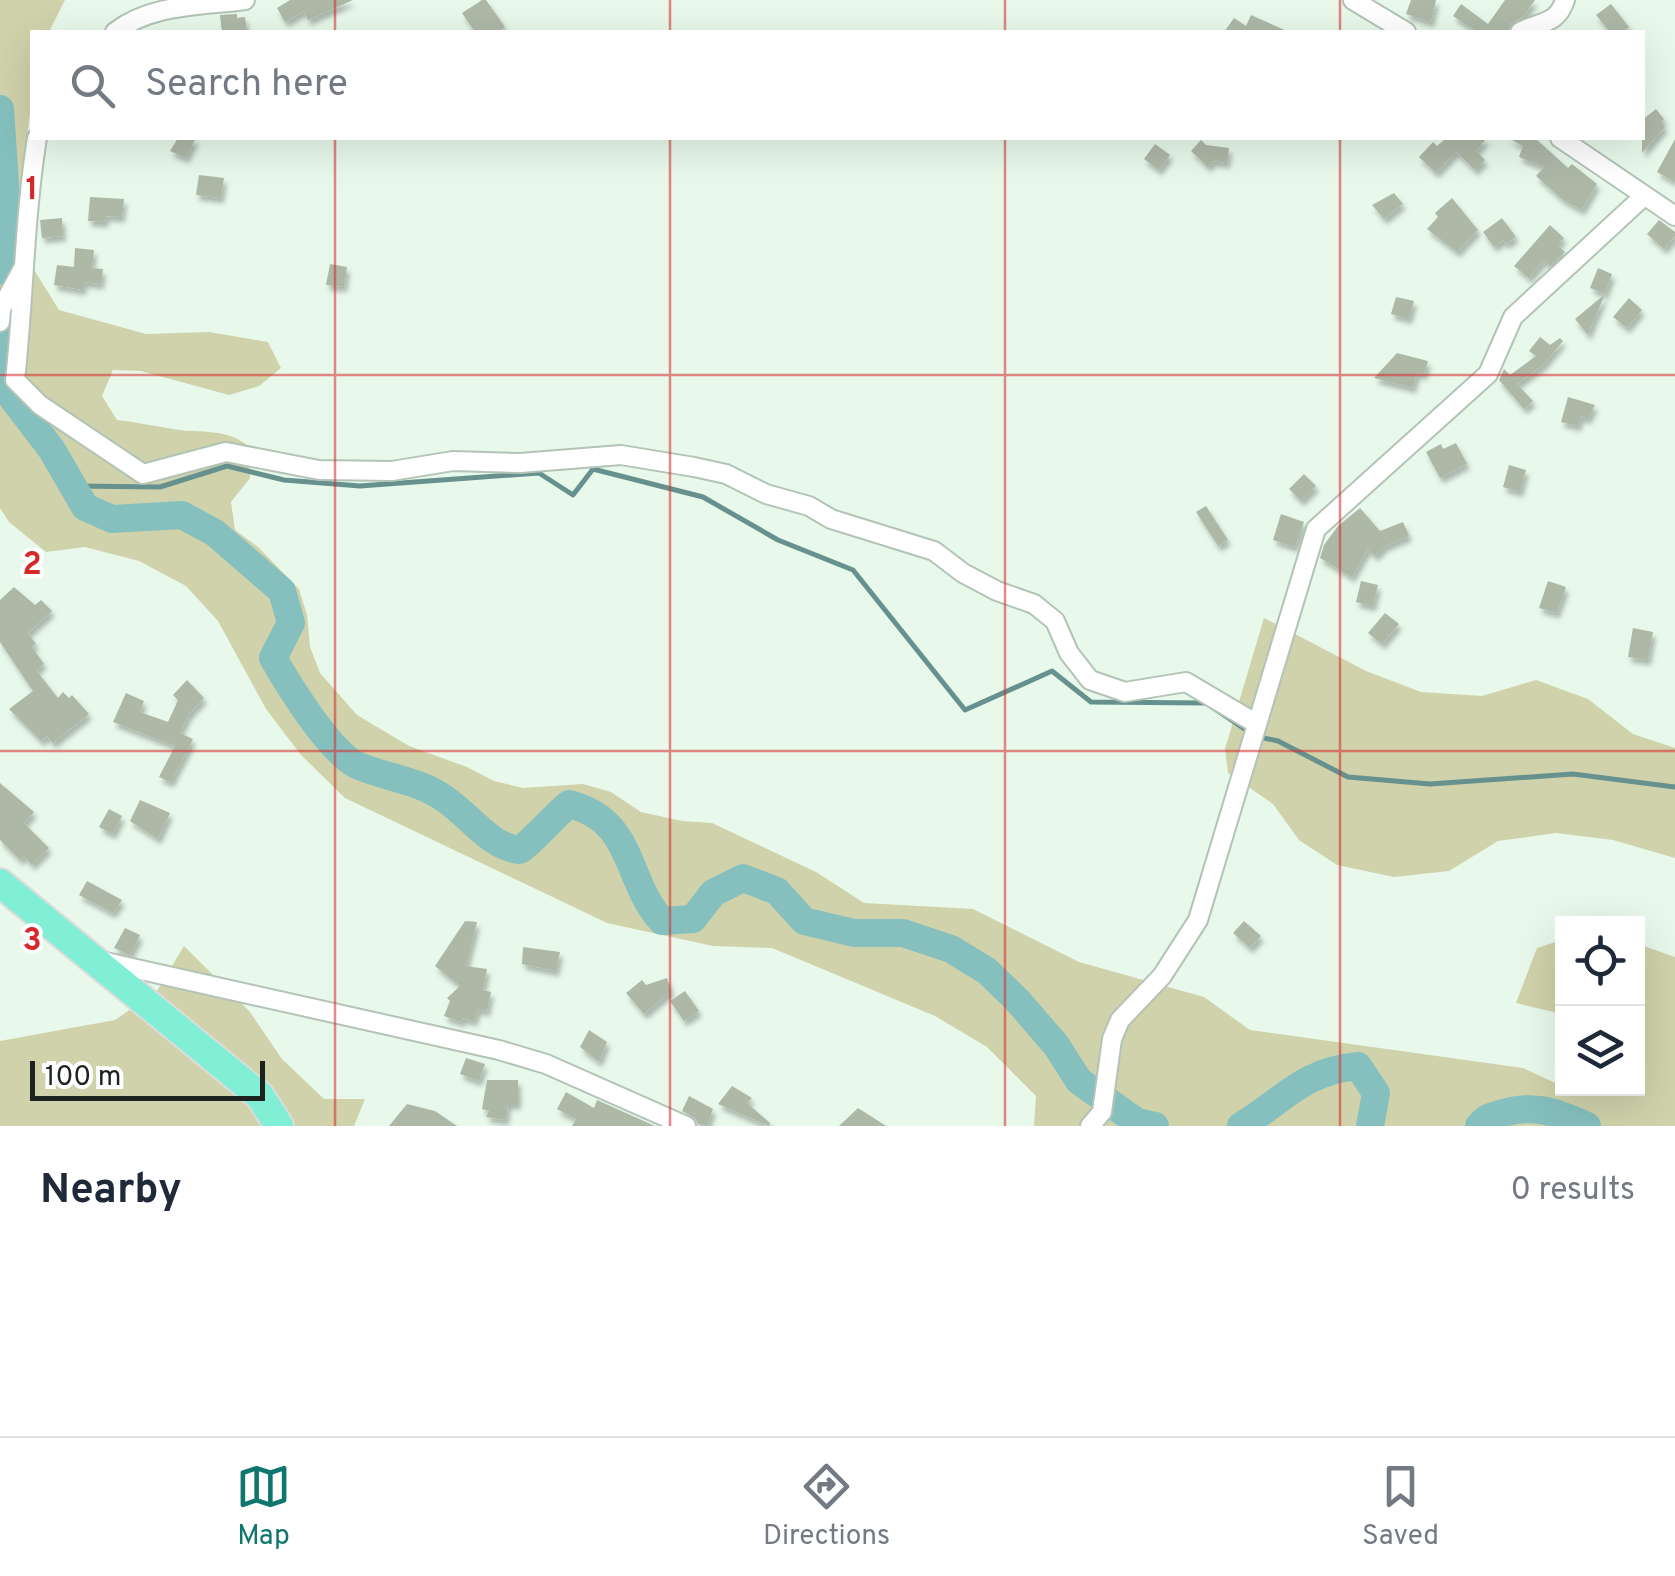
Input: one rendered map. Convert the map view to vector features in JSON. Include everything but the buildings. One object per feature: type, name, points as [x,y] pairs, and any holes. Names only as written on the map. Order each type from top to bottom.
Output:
[{"type":"main road","points":[[0,884],[260,1096],[279,1126]]},
{"type":"street","points":[[119,30],[137,16],[152,12],[244,0]]},
{"type":"street","points":[[1353,0],[1403,30]]},
{"type":"street","points":[[1526,30],[1552,21],[1565,0]]},
{"type":"street","points":[[37,140],[26,202],[24,296],[15,380],[40,405],[143,474],[226,452],[319,470],[392,471],[453,461],[520,463],[621,456],[726,474],[766,494],[809,506],[831,519],[934,551],[962,573],[1034,604],[1054,621],[1069,653],[1090,680],[1125,692],[1186,682],[1258,724]]},
{"type":"street","points":[[1563,140],[1675,216]]},
{"type":"street","points":[[1090,1126],[1102,1112],[1112,1039],[1120,1020],[1162,976],[1198,920],[1321,522],[1488,374],[1513,317],[1644,196]]},
{"type":"street","points":[[0,322],[1,310],[22,270]]},
{"type":"street","points":[[96,960],[499,1050],[546,1064],[686,1126]]},
{"type":"green space","points":[[0,0],[65,0],[50,30],[30,30],[27,137],[33,268],[59,310],[146,334],[209,332],[268,342],[281,368],[259,386],[229,395],[141,371],[113,370],[102,396],[117,420],[223,434],[249,447],[250,478],[231,502],[235,530],[258,547],[299,589],[307,615],[310,647],[320,673],[357,715],[409,746],[494,781],[523,788],[583,784],[611,792],[641,812],[712,823],[816,872],[864,903],[973,909],[1079,962],[1204,997],[1250,1030],[1523,1068],[1555,1083],[1555,1096],[1645,1096],[1645,946],[1675,957],[1675,1126],[1034,1126],[1036,1096],[987,1047],[935,1016],[772,948],[713,946],[607,923],[345,798],[301,755],[266,709],[218,621],[186,586],[139,561],[85,547],[46,552],[9,522],[0,508]]},
{"type":"green space","points":[[1264,618],[1366,671],[1421,692],[1482,696],[1536,680],[1588,699],[1633,734],[1675,748],[1675,858],[1613,840],[1556,833],[1498,841],[1449,871],[1394,877],[1337,865],[1299,840],[1273,804],[1228,773],[1225,749]]},
{"type":"green space","points":[[1555,942],[1555,1012],[1516,1003],[1537,948]]},
{"type":"green space","points":[[184,946],[250,1012],[282,1059],[324,1099],[365,1099],[354,1126],[0,1126],[0,1041],[115,1020],[157,991]]},
{"type":"waterway","points":[[0,109],[11,274],[19,291],[3,339],[4,387],[52,450],[85,507],[112,519],[182,515],[215,533],[282,591],[291,623],[273,658],[311,718],[348,759],[435,793],[509,848],[520,850],[569,804],[591,812],[618,838],[650,905],[662,921],[693,919],[713,893],[743,878],[777,891],[804,921],[854,933],[903,933],[951,949],[987,971],[1017,1000],[1056,1045],[1079,1081],[1137,1122],[1155,1126]]},
{"type":"waterway","points":[[73,486],[160,487],[227,466],[284,480],[360,486],[539,473],[573,495],[593,469],[703,497],[778,540],[853,570],[965,710],[1052,671],[1091,702],[1206,703],[1249,732]]},
{"type":"waterway","points":[[1259,737],[1278,741],[1348,777],[1430,784],[1573,774],[1675,787]]},
{"type":"waterway","points":[[1241,1126],[1309,1080],[1358,1066],[1376,1093],[1370,1126]]},
{"type":"waterway","points":[[1479,1126],[1491,1117],[1523,1109],[1555,1113],[1587,1126]]}]
